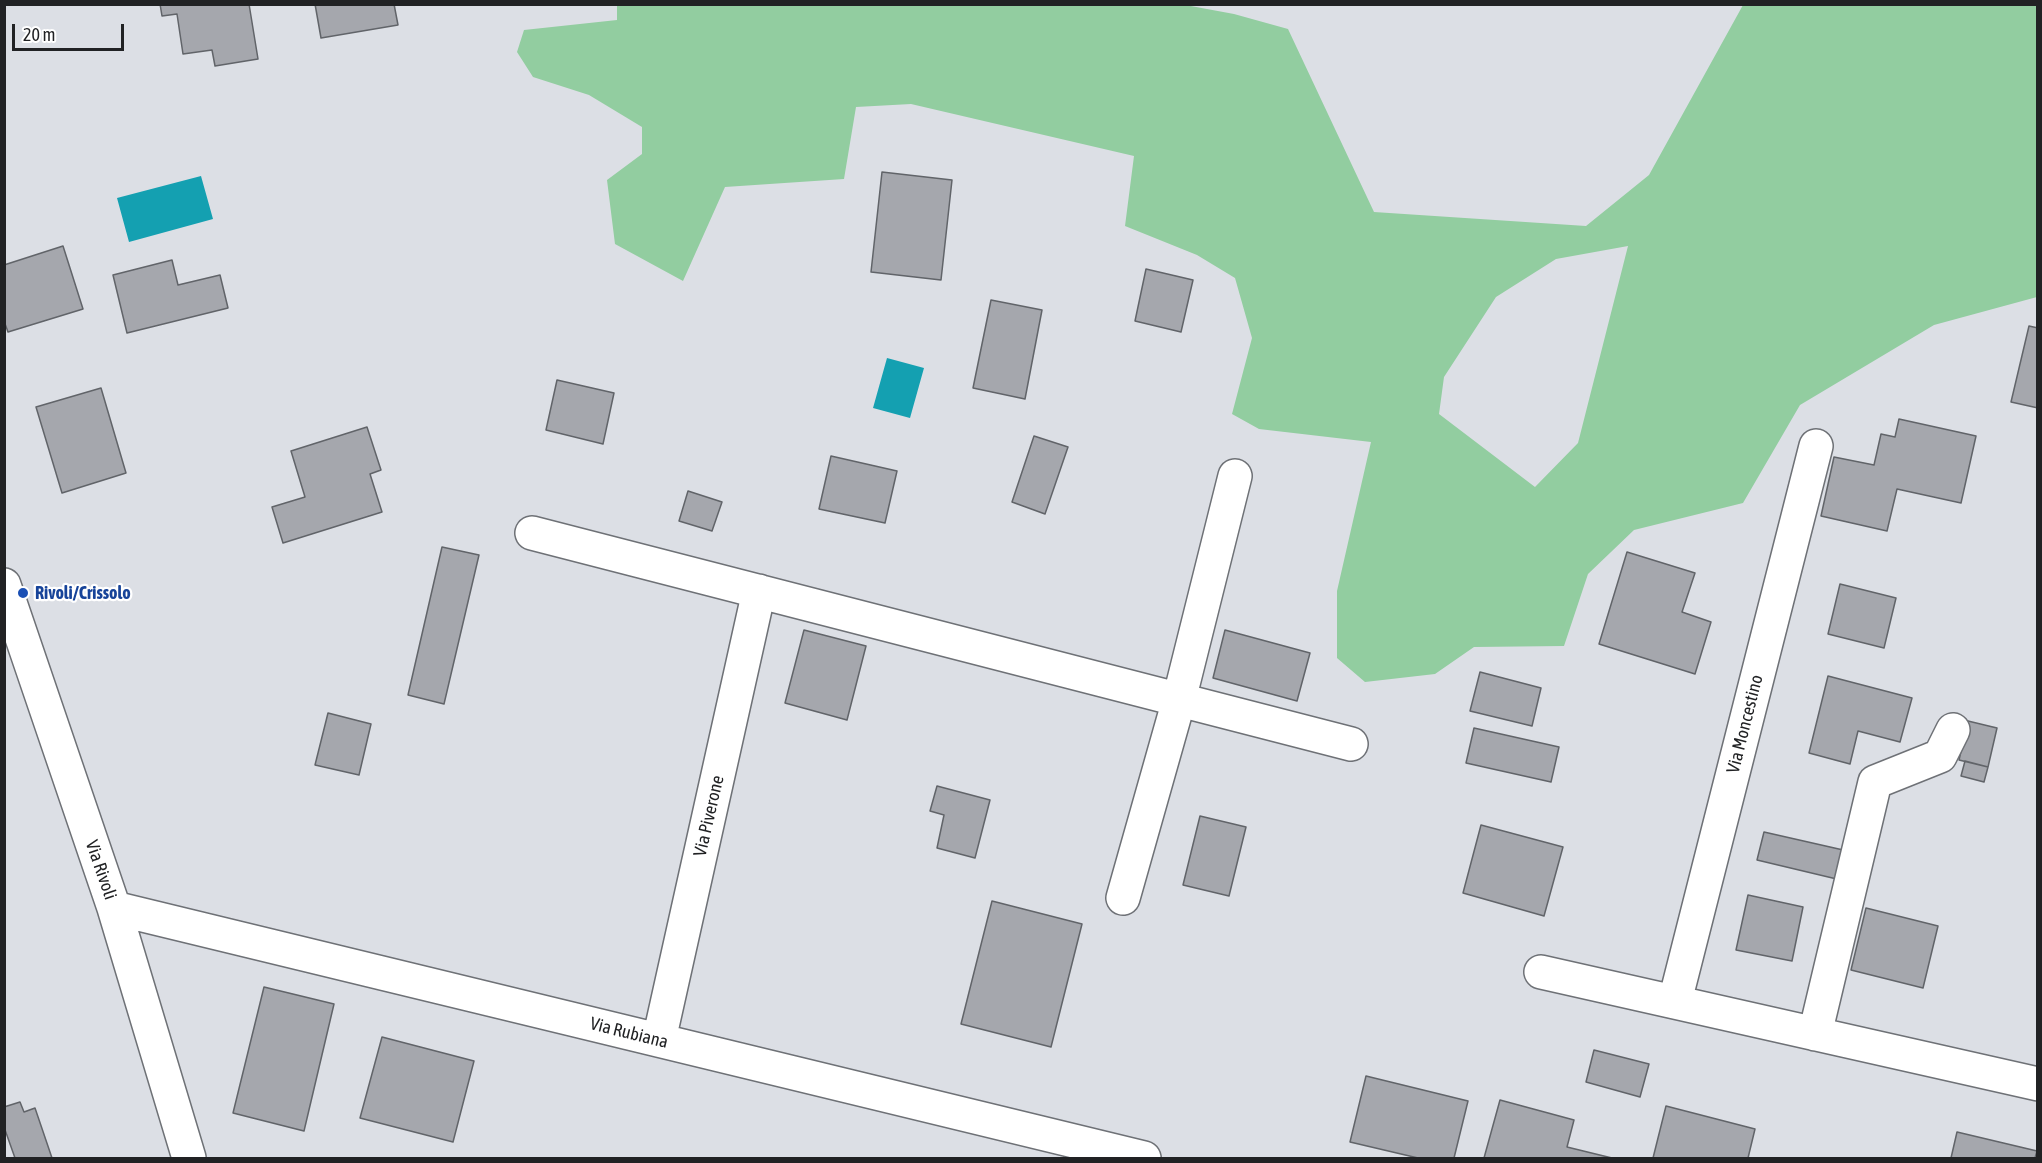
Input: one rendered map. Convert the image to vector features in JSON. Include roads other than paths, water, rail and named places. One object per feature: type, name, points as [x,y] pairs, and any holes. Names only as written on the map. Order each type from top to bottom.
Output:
[{"type":"street","name":"Via Moncestino","points":[[1675,1001],[1816,446]]},
{"type":"street","points":[[1123,898],[1179,700],[1235,476]]},
{"type":"street","points":[[531,533],[1351,744]]},
{"type":"street","name":"Via Rivoli","points":[[4,585],[114,908],[189,1158]]},
{"type":"street","name":"Via Piverone","points":[[659,1040],[759,591]]},
{"type":"street","points":[[1815,1034],[1875,782],[1940,756],[1953,730]]},
{"type":"street","name":"Via Rubiana","points":[[114,908],[1144,1158]]},
{"type":"street","points":[[1541,972],[2037,1084]]},
{"type":"water","points":[[201,176],[213,219],[129,242],[117,198]]},
{"type":"water","points":[[887,358],[924,368],[910,418],[873,408]]},
{"type":"place","name":"Rivoli/Crissolo","points":[[23,593]]}]
